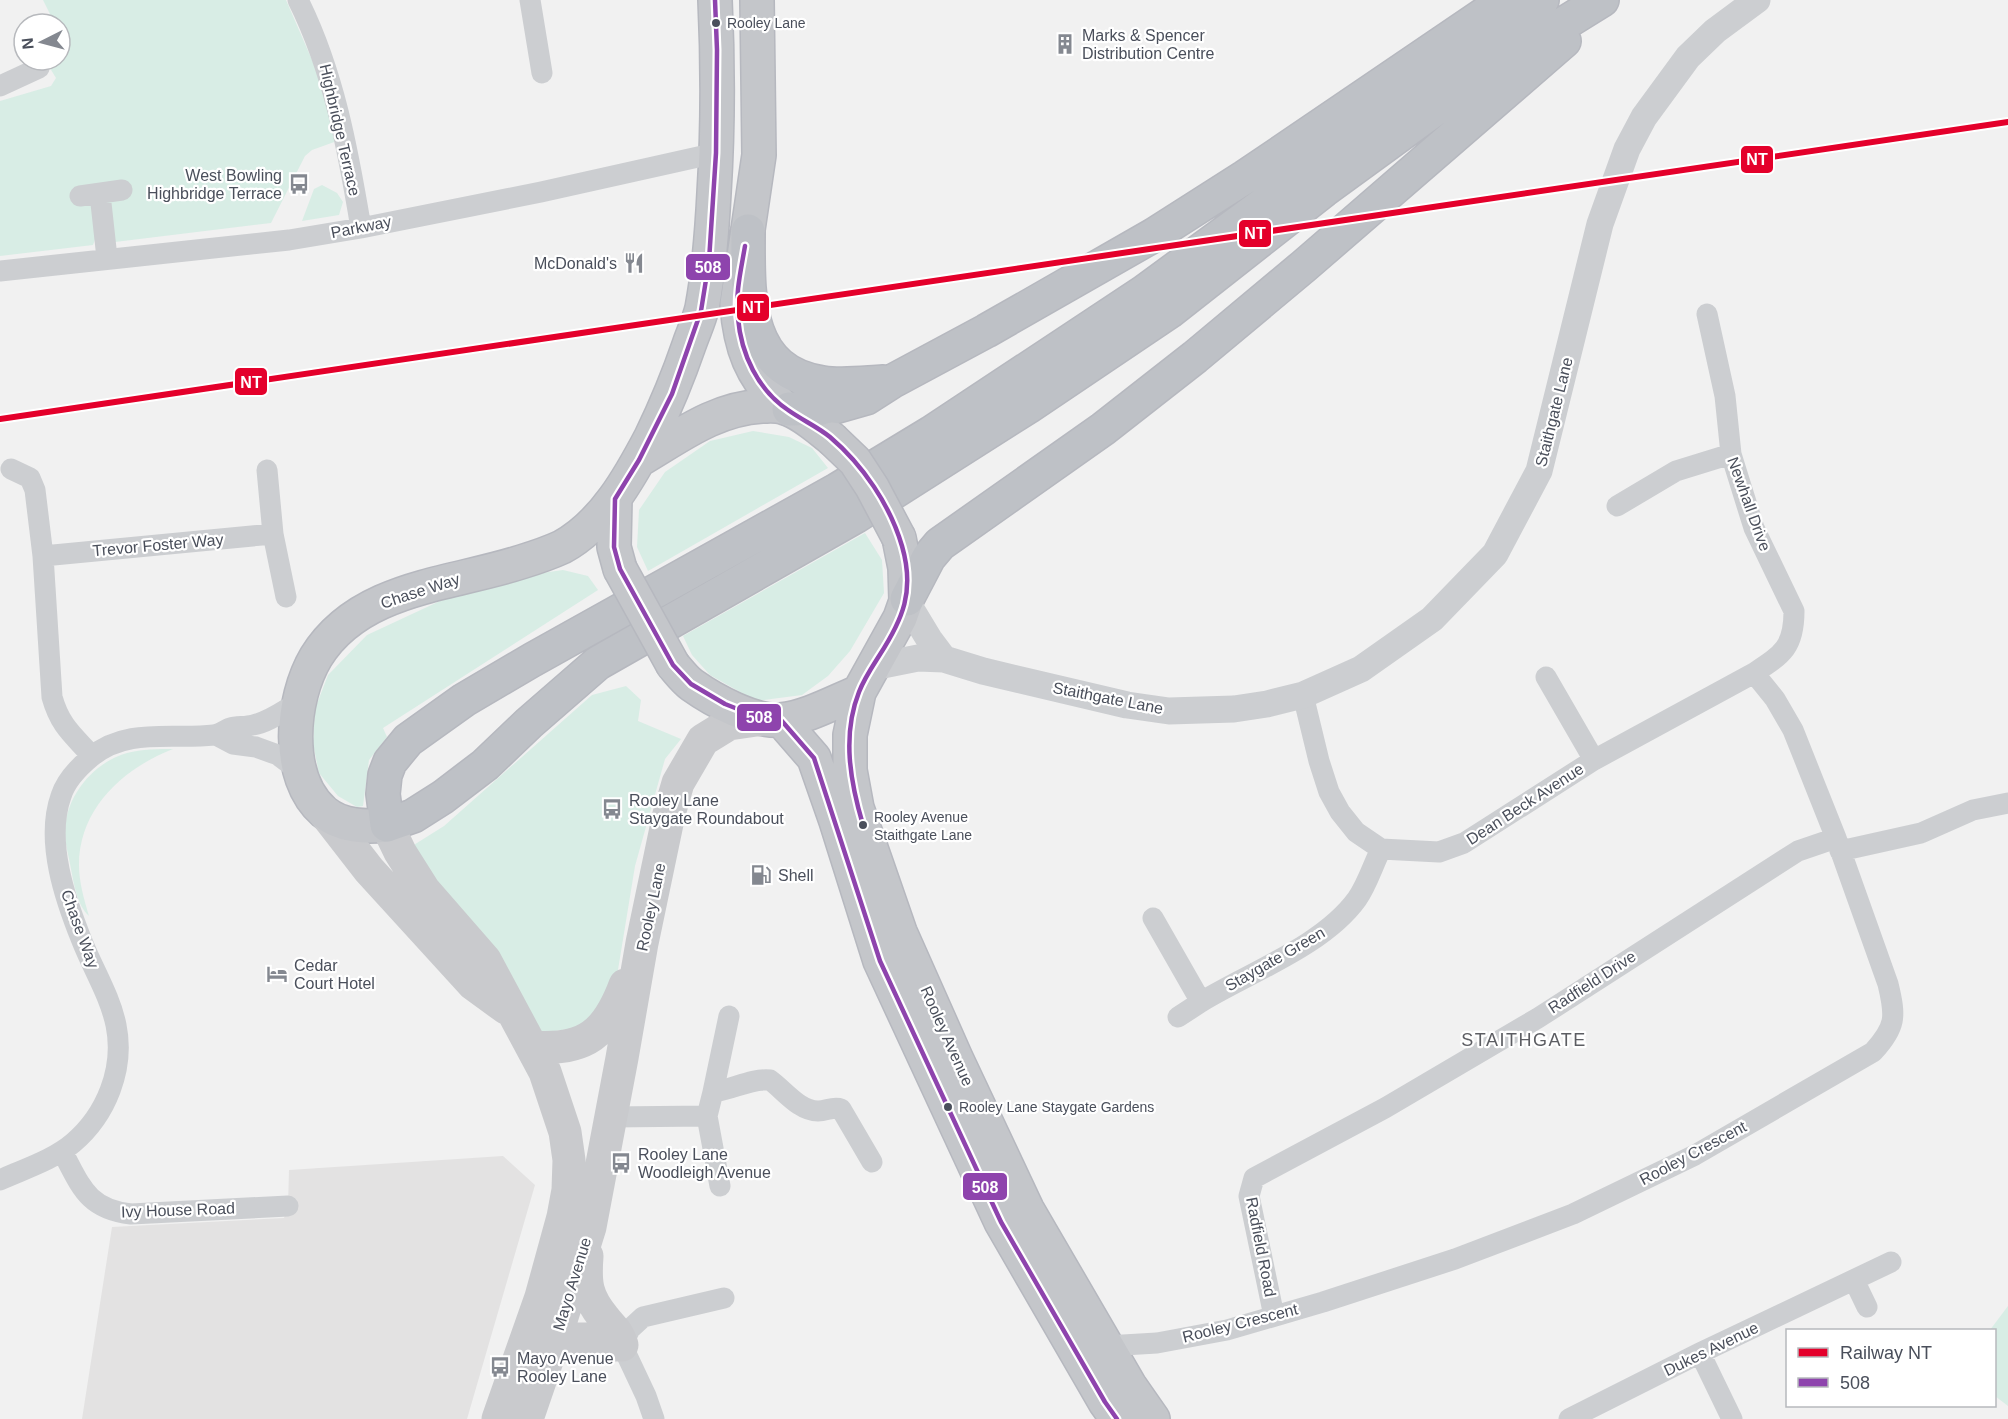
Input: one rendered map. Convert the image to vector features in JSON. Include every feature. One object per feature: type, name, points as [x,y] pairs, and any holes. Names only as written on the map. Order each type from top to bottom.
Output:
[{"type":"highway","points":[[639,460],[672,394],[701,311],[709,261],[716,153],[715,0]]},
{"type":"highway","points":[[757,0],[759,155],[737,304],[738,326],[753,371],[768,393],[832,439],[855,461],[877,495],[899,538],[905,568],[907,600]]},
{"type":"highway","points":[[639,460],[712,417],[729,410],[751,407],[816,410],[850,404],[866,398],[1154,235],[1245,177],[1506,0]]},
{"type":"highway","points":[[387,825],[383,794],[385,774],[390,762],[408,740],[464,700],[532,660],[837,490],[941,427],[1144,292],[1542,0]]},
{"type":"highway","points":[[324,812],[354,825],[387,825],[400,822],[421,812],[468,778],[598,663],[856,516],[1029,406],[1170,311],[1324,190],[1486,72],[1602,0]]},
{"type":"highway","points":[[907,600],[929,557],[940,544],[1103,429],[1195,357],[1522,79],[1609,0]]},
{"type":"highway","points":[[748,231],[748,286],[753,321],[761,341],[774,359],[793,373],[808,380],[825,383],[891,382]]},
{"type":"highway","name":"Chase Way","points":[[324,812],[308,791],[302,773],[295,741],[297,703],[317,656],[335,634],[367,609],[399,594],[519,563],[561,547],[584,531],[615,499],[639,460]]},
{"type":"highway","points":[[615,499],[614,547],[620,569],[673,666],[690,684],[725,704],[772,720],[808,713],[866,680]]},
{"type":"highway","name":"Rooley Avenue","points":[[907,600],[900,618],[866,680],[850,735],[850,770],[857,808],[891,908],[956,1058],[1027,1209],[1106,1346],[1153,1419]]},
{"type":"highway","name":"Rooley Avenue","points":[[772,720],[814,758],[840,832],[880,961],[1001,1222],[1117,1419]]},
{"type":"main road","name":"Rooley Lane","points":[[608,1131],[642,943],[669,814],[678,783],[703,740],[729,724],[772,720]]},
{"type":"main road","name":"Chase Way","points":[[324,812],[369,870],[473,984],[517,1017]]},
{"type":"main road","points":[[387,825],[409,868],[424,890],[485,960],[533,1047],[551,1087],[565,1131],[569,1160],[568,1190],[576,1222],[585,1280],[593,1305],[617,1331],[622,1345],[608,1345],[600,1339],[575,1339],[550,1352]]},
{"type":"main road","points":[[533,1047],[568,1047],[584,1042],[605,1026],[617,1006],[642,943]]},
{"type":"main road","name":"Mayo Avenue","points":[[498,1419],[541,1297],[576,1222],[608,1131]]},
{"type":"main road","name":"Mayo Avenue","points":[[527,1419],[550,1352],[576,1222]]},
{"type":"street","name":"Highbridge Terrace","points":[[298,0],[319,46],[338,107],[362,228]]},
{"type":"street","points":[[530,0],[542,73]]},
{"type":"street","name":"Staithgate Lane","points":[[866,680],[910,659],[944,659],[983,671],[1126,705],[1169,711],[1234,709],[1303,695],[1361,669],[1432,619],[1495,554],[1539,471],[1600,224],[1627,149],[1644,117],[1688,57],[1715,32],[1757,0]]},
{"type":"street","points":[[0,86],[30,72]]},
{"type":"street","name":"Parkway","points":[[0,271],[289,240],[362,228],[541,192],[716,153]]},
{"type":"street","points":[[107,258],[90,195],[122,190]]},
{"type":"street","name":"Newhall Drive","points":[[1707,314],[1725,396],[1731,454],[1754,528],[1794,611],[1791,640],[1779,657],[1754,673]]},
{"type":"street","points":[[1617,506],[1676,471],[1731,454]]},
{"type":"street","points":[[11,469],[30,478],[35,490],[43,556],[52,697],[61,722],[92,756]]},
{"type":"street","points":[[267,470],[273,534],[286,597]]},
{"type":"street","name":"Trevor Foster Way","points":[[43,556],[273,534]]},
{"type":"street","points":[[907,600],[929,639],[944,659]]},
{"type":"street","name":"Dean Beck Avenue","points":[[1381,849],[1439,852],[1464,843],[1593,760],[1754,673]]},
{"type":"street","name":"Rooley Crescent","points":[[1106,1346],[1157,1343],[1227,1330],[1455,1259],[1573,1214],[1695,1155],[1873,1052],[1886,1038],[1893,1021],[1892,1000],[1888,984],[1838,845],[1793,730],[1775,699],[1754,673]]},
{"type":"street","points":[[1546,677],[1593,760]]},
{"type":"street","points":[[1303,695],[1329,792],[1340,812],[1356,832],[1381,849]]},
{"type":"street","points":[[216,735],[232,727],[252,726],[265,722],[297,703]]},
{"type":"street","points":[[216,735],[233,744],[256,747],[278,755],[302,773]]},
{"type":"street","name":"Chase Way","points":[[0,1180],[62,1151],[93,1122],[112,1084],[117,1067],[116,1025],[103,988],[81,940],[69,903],[56,846],[57,810],[61,796],[71,777],[92,756],[111,744],[137,738],[216,735]]},
{"type":"street","name":"Radfield Drive","points":[[1254,1178],[1385,1108],[1538,1018],[1798,852],[1921,833],[1973,810],[2008,803]]},
{"type":"street","name":"Staygate Green","points":[[1178,1017],[1298,949],[1330,928],[1359,897],[1381,849]]},
{"type":"street","points":[[1153,918],[1201,1002]]},
{"type":"street","points":[[720,1186],[707,1116],[729,1016]]},
{"type":"street","points":[[713,1092],[725,1091],[762,1079],[770,1080],[806,1108],[818,1111],[836,1107],[841,1109],[872,1162]]},
{"type":"street","points":[[608,1131],[707,1116]]},
{"type":"street","name":"Ivy House Road","points":[[62,1151],[81,1185],[94,1202],[107,1210],[131,1214],[288,1206]]},
{"type":"street","name":"Radfield Road","points":[[1254,1178],[1249,1196],[1274,1316]]},
{"type":"street","name":"Dukes Avenue","points":[[1569,1419],[1700,1353],[1891,1262]]},
{"type":"street","points":[[1854,1280],[1867,1307]]},
{"type":"street","points":[[654,1419],[622,1345],[630,1329],[643,1317],[724,1299]]},
{"type":"street","points":[[1700,1353],[1732,1419]]},
{"type":"shaded area","points":[[503,1156],[535,1185],[467,1419],[82,1419],[112,1227],[284,1218],[288,1206],[289,1170]]},
{"type":"green space","points":[[43,0],[286,0],[322,83],[337,141],[312,150],[305,156],[271,223],[115,242],[105,215],[90,204],[96,214],[98,224],[93,245],[0,256],[0,101],[51,86],[56,78],[52,72],[72,72],[72,12],[49,12]]},
{"type":"green space","points":[[322,185],[337,193],[343,202],[339,215],[302,221],[314,189]]},
{"type":"green space","points":[[753,431],[789,437],[812,448],[828,468],[648,571],[637,547],[639,510],[665,472],[710,441]]},
{"type":"green space","points":[[865,533],[882,560],[884,593],[850,651],[828,676],[802,695],[756,701],[710,675],[692,655],[683,636]]},
{"type":"green space","points":[[563,570],[588,576],[598,590],[383,728],[387,737],[369,760],[363,806],[357,807],[338,796],[319,773],[313,744],[315,709],[328,675],[367,635],[440,601],[476,588],[528,575]]},
{"type":"green space","points":[[626,686],[641,700],[638,721],[681,739],[665,759],[635,866],[616,982],[588,1026],[542,1033],[409,848],[444,826],[592,695]]},
{"type":"green space","points":[[173,749],[138,767],[122,779],[96,808],[87,825],[81,844],[79,865],[89,916],[82,906],[73,881],[65,832],[66,819],[76,794],[93,772],[115,758],[138,751]]},
{"type":"green space","points":[[2008,1306],[2008,1406],[1996,1397],[1996,1329],[1991,1329]]},
{"type":"rail line","name":"NT","points":[[0,419],[2008,122]]},
{"type":"transit line","name":"508","points":[[715,0],[716,153],[709,261],[701,311],[672,394],[639,460],[615,499],[614,547],[620,569],[673,665],[691,684],[725,704],[763,719],[781,720],[814,758],[880,961],[1001,1222],[1117,1419]]},
{"type":"transit line","name":"508","points":[[745,246],[737,309],[743,345],[753,370],[777,402],[830,437],[864,473],[883,501],[897,531],[906,562],[907,591],[900,617],[895,630],[861,687],[851,725],[849,741],[854,792],[863,825]]},
{"type":"place","name":"Rooley Lane","points":[[716,23]]},
{"type":"place","name":"Marks & Spencer Distribution Centre","points":[[1065,44]]},
{"type":"place","name":"West Bowling Highbridge Terrace","points":[[299,184]]},
{"type":"place","name":"McDonald's","points":[[634,263]]},
{"type":"place","name":"Rooley Lane Staygate Roundabout","points":[[612,809]]},
{"type":"place","name":"Rooley Avenue Staithgate Lane","points":[[863,825]]},
{"type":"place","name":"Shell","points":[[761,875]]},
{"type":"place","name":"Cedar Court Hotel","points":[[277,974]]},
{"type":"place","name":"Rooley Lane Staygate Gardens","points":[[948,1107]]},
{"type":"place","name":"Rooley Lane Woodleigh Avenue","points":[[621,1163]]},
{"type":"place","name":"Mayo Avenue Rooley Lane","points":[[500,1367]]},
{"type":"district","name":"STAITHGATE","points":[[1524,1040]]}]
